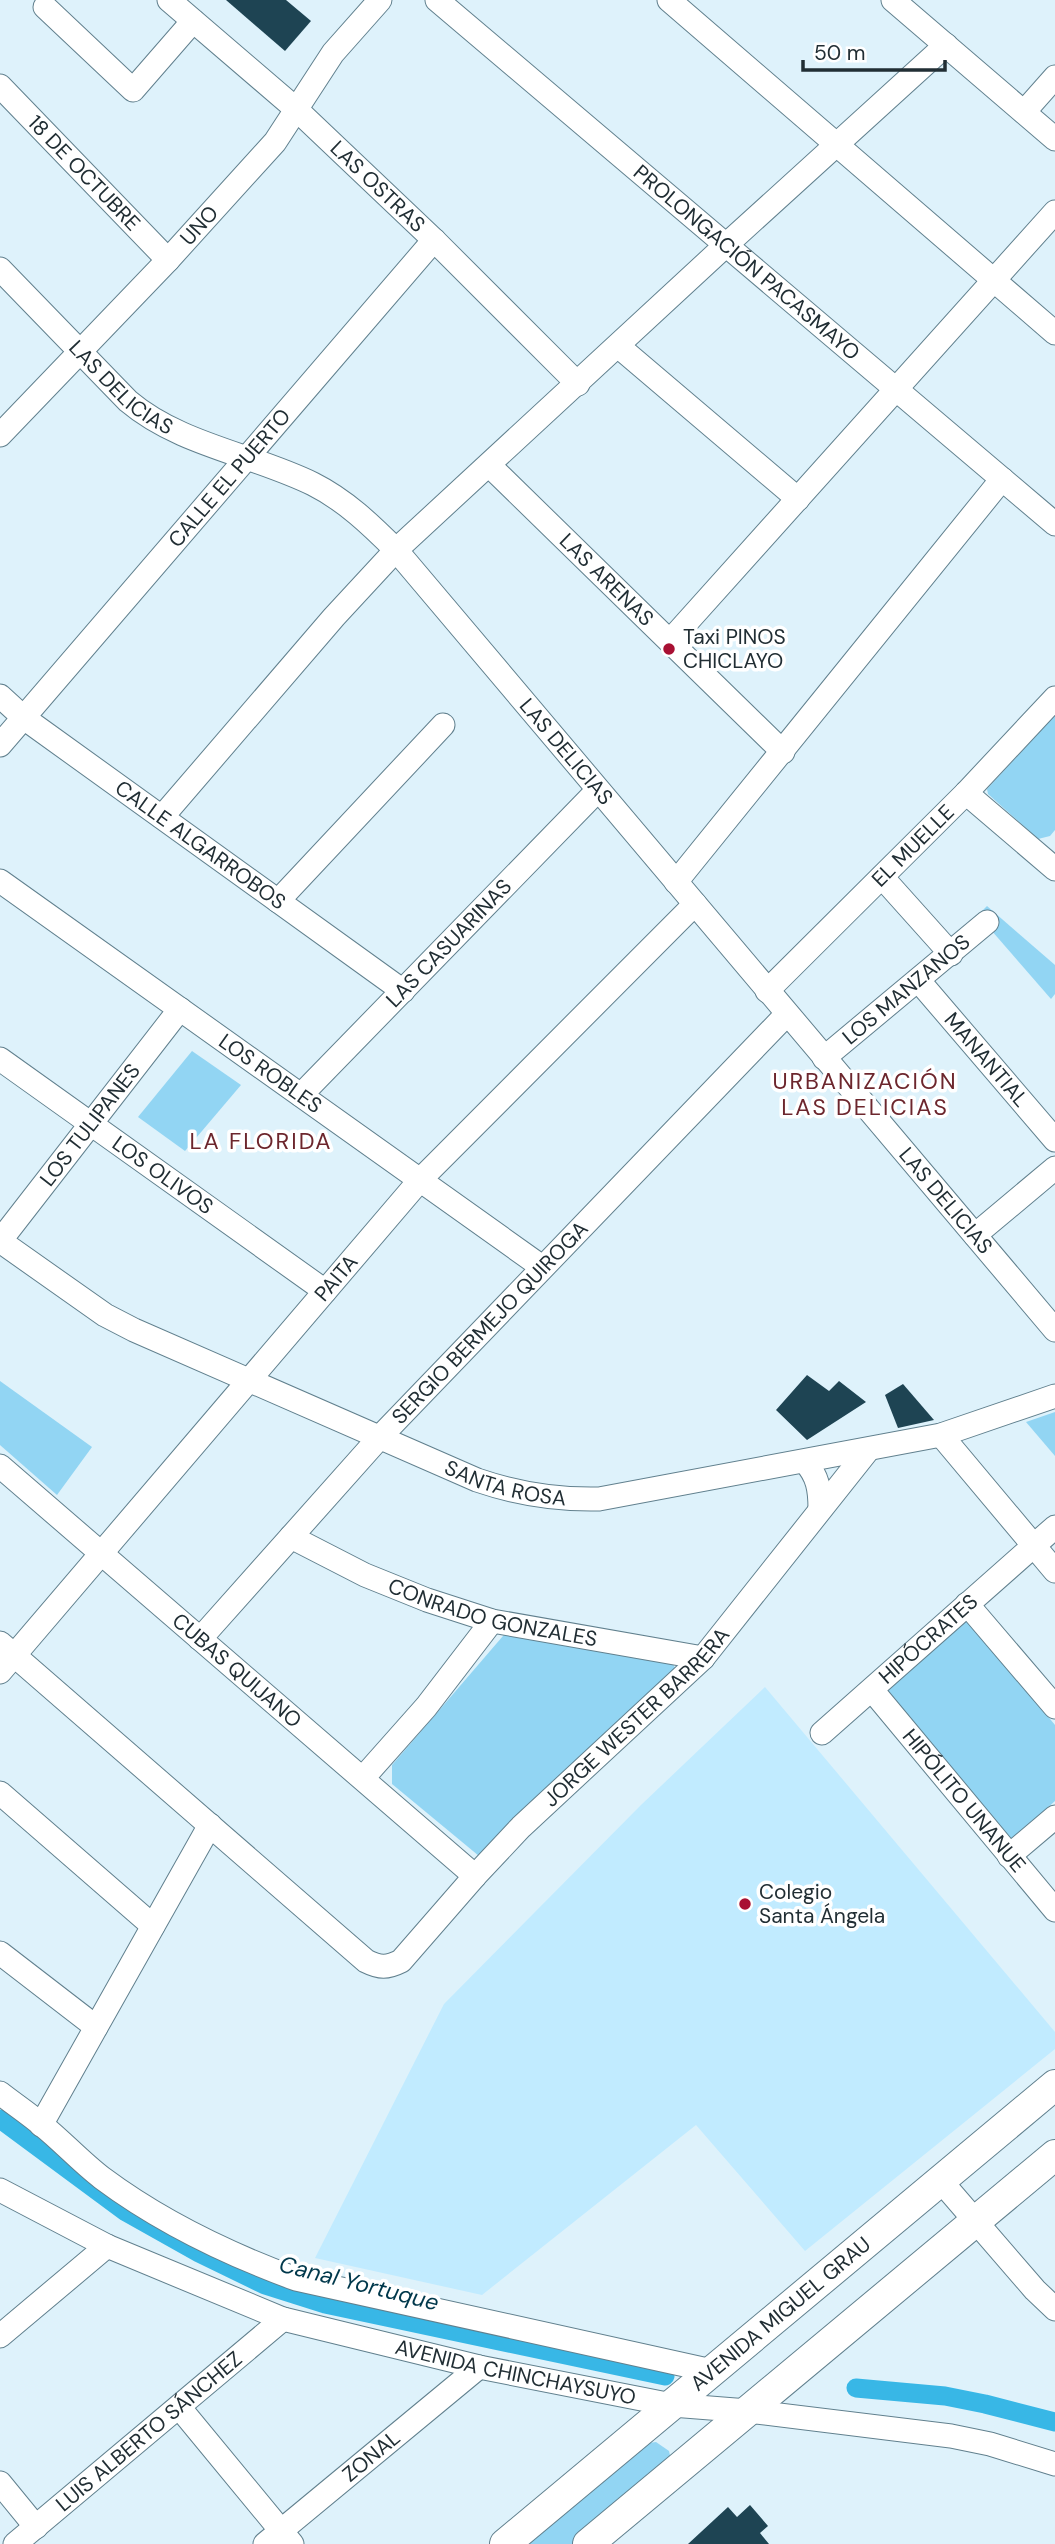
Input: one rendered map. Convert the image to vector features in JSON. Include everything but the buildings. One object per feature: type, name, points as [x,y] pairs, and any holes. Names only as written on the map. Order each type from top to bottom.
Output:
[{"type":"main road","name":"AVENIDA MIGUEL GRAU","points":[[505,2544],[1055,2085]]},
{"type":"main road","points":[[588,2544],[1055,2155]]},
{"type":"street","name":"LAS OSTRAS","points":[[169,0],[296,109],[434,240],[578,384]]},
{"type":"street","name":"UNO","points":[[0,435],[82,352],[275,142],[333,52],[380,0]]},
{"type":"street","name":"PROLONGACIÓN PACASMAYO","points":[[437,0],[1055,524]]},
{"type":"street","points":[[669,0],[1055,333]]},
{"type":"street","points":[[893,0],[1055,139]]},
{"type":"street","points":[[45,7],[133,90],[193,21]]},
{"type":"street","points":[[162,817],[334,617],[396,550],[946,46]]},
{"type":"street","points":[[1024,112],[1055,77]]},
{"type":"street","name":"18 DE OCTUBRE","points":[[0,86],[168,260]]},
{"type":"street","points":[[670,641],[1055,212]]},
{"type":"street","name":"CALLE EL PUERTO","points":[[24,718],[434,240]]},
{"type":"street","name":"LAS DELICIAS","points":[[0,269],[128,401],[145,415],[169,429],[313,484],[365,519],[396,550],[1055,1330]]},
{"type":"street","points":[[618,346],[798,499]]},
{"type":"street","name":"LAS ARENAS","points":[[490,466],[783,752]]},
{"type":"street","points":[[676,882],[1002,479]]},
{"type":"street","name":"CALLE ALGARROBOS","points":[[0,696],[24,718],[402,991]]},
{"type":"street","name":"EL MUELLE","points":[[768,991],[966,793],[1055,698]]},
{"type":"street","points":[[0,745],[24,718]]},
{"type":"street","points":[[278,901],[443,725]]},
{"type":"street","name":"LAS CASUARINAS","points":[[301,1095],[597,791]]},
{"type":"street","points":[[966,793],[1051,858]]},
{"type":"street","points":[[882,877],[951,954]]},
{"type":"street","name":"LOS ROBLES","points":[[0,881],[542,1267]]},
{"type":"street","name":"PAITA","points":[[5,1657],[100,1555],[420,1180],[695,904]]},
{"type":"street","name":"LOS MANZANOS","points":[[824,1058],[987,922]]},
{"type":"street","name":"MANANTIAL","points":[[918,980],[1055,1140]]},
{"type":"street","name":"LOS TULIPANES","points":[[0,1241],[180,1009]]},
{"type":"street","name":"SERGIO BERMEJO QUIROGA","points":[[200,1639],[379,1438],[787,1014]]},
{"type":"street","name":"LOS OLIVOS","points":[[0,1059],[325,1291]]},
{"type":"street","points":[[975,1235],[1055,1168]]},
{"type":"street","name":"SANTA ROSA","points":[[0,1241],[105,1315],[379,1438],[506,1490],[534,1496],[569,1500],[599,1499],[805,1462],[941,1435],[1055,1396]]},
{"type":"street","points":[[941,1435],[1055,1571]]},
{"type":"street","name":"JORGE WESTER BARRERA","points":[[210,1825],[366,1961],[377,1967],[389,1967],[401,1961],[521,1827],[703,1658],[867,1450]]},
{"type":"street","points":[[805,1462],[814,1472],[820,1490],[820,1509]]},
{"type":"street","name":"CUBAS QUIJANO","points":[[0,1466],[475,1876]]},
{"type":"street","name":"HIPÓCRATES","points":[[822,1733],[1055,1527]]},
{"type":"street","name":"CONRADO GONZALES","points":[[291,1537],[365,1575],[426,1600],[492,1621],[703,1658]]},
{"type":"street","points":[[967,1604],[1055,1707]]},
{"type":"street","points":[[363,1778],[426,1707],[492,1621]]},
{"type":"street","points":[[5,1657],[210,1825],[41,2124]]},
{"type":"street","name":"HIPÓLITO UNANUE","points":[[872,1690],[1055,1910]]},
{"type":"street","points":[[0,1793],[153,1926]]},
{"type":"street","points":[[1009,1856],[1055,1817]]},
{"type":"street","points":[[0,1953],[96,2027]]},
{"type":"street","name":"AVENIDA CHINCHAYSUYO","points":[[0,2093],[134,2201],[214,2245],[275,2272],[296,2279],[712,2371]]},
{"type":"street","points":[[940,2180],[1035,2290],[1055,2309]]},
{"type":"street","name":"AVENIDA CHINCHAYSUYO","points":[[0,2190],[107,2246],[283,2319],[479,2367],[671,2405],[748,2411],[951,2436],[990,2444],[1055,2464]]},
{"type":"street","points":[[0,2336],[107,2246]]},
{"type":"street","name":"LUIS ALBERTO SÁNCHEZ","points":[[15,2544],[283,2319]]},
{"type":"street","name":"ZONAL","points":[[279,2540],[479,2367]]},
{"type":"street","points":[[179,2407],[279,2540]]},
{"type":"street","points":[[0,2483],[36,2527]]},
{"type":"shaded area","points":[[1055,715],[1055,830],[1050,836],[1038,839],[988,794],[987,789]]},
{"type":"shaded area","points":[[987,906],[1055,965],[1055,994],[1051,999],[978,915]]},
{"type":"shaded area","points":[[192,1051],[241,1085],[185,1151],[138,1117]]},
{"type":"shaded area","points":[[0,1381],[92,1447],[57,1495],[0,1445]]},
{"type":"shaded area","points":[[1055,1412],[1055,1456],[1026,1422]]},
{"type":"shaded area","points":[[966,1617],[1055,1725],[1055,1801],[1009,1843],[883,1691]]},
{"type":"shaded area","points":[[509,1629],[672,1662],[676,1670],[479,1856],[392,1784],[392,1765]]},
{"type":"shaded area","name":"Colegio Santa Ángela","points":[[765,1687],[1055,2032],[1055,2049],[805,2251],[696,2125],[482,2295],[315,2258],[444,2004],[641,1805]]},
{"type":"shaded area","points":[[656,2442],[669,2451],[671,2460],[577,2544],[525,2544],[649,2443]]},
{"type":"waterway","name":"Canal Yortuque","points":[[0,2119],[126,2212],[199,2253],[265,2285],[325,2304],[665,2376]]},
{"type":"waterway","name":"Canal Yortuque","points":[[856,2388],[945,2396],[1055,2422]]},
{"type":"place","name":"Taxi PINOS CHICLAYO","points":[[669,649]]},
{"type":"place","name":"Colegio Santa Ángela","points":[[745,1904]]},
{"type":"district","name":"URBANIZACIÓN LAS DELICIAS","points":[[865,1094]]},
{"type":"district","name":"LA FLORIDA","points":[[261,1141]]}]
